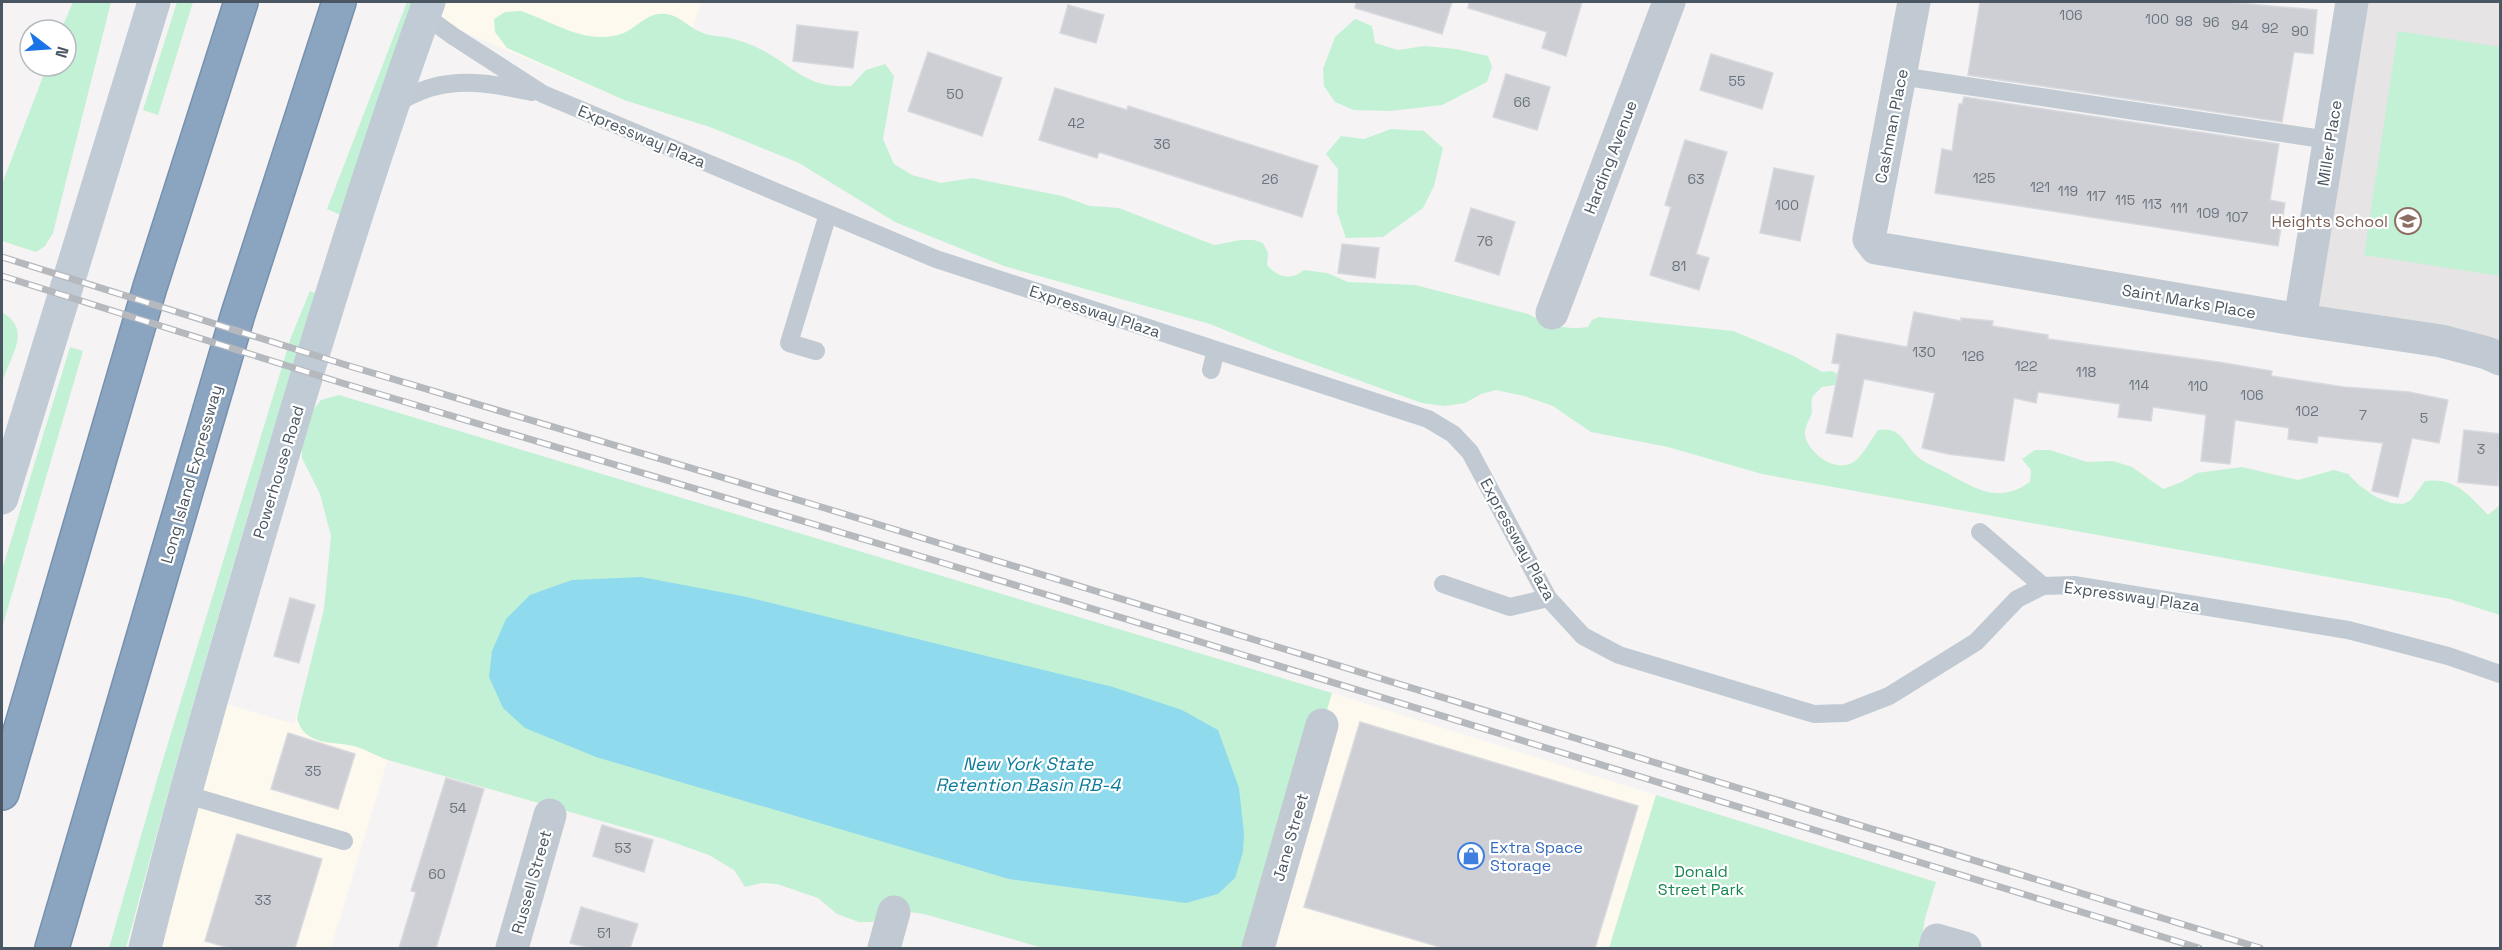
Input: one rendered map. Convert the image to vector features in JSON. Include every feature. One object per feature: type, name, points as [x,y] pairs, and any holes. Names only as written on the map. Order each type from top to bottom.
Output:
[{"type":"highway","points":[[2,793],[150,287],[241,2]]},
{"type":"highway","name":"Long Island Expressway","points":[[52,948],[238,314],[339,2]]},
{"type":"main road","points":[[2,498],[154,2]]},
{"type":"main road","name":"Powerhouse Road","points":[[146,948],[184,794],[304,384],[426,8]]},
{"type":"street","name":"Harding Avenue","points":[[1552,313],[1669,2]]},
{"type":"street","name":"Cashman Place","points":[[1876,248],[1869,239],[1914,2]]},
{"type":"street","name":"Miller Place","points":[[2300,320],[2352,2]]},
{"type":"street","name":"Saint Marks Place","points":[[1876,248],[2300,320],[2441,341],[2487,353],[2500,359]]},
{"type":"street","name":"Jane Street","points":[[1262,947],[1322,725]]},
{"type":"street","name":"Russell Street","points":[[512,948],[550,814]]},
{"type":"street","points":[[884,948],[894,912]]},
{"type":"street","points":[[1935,948],[1937,940],[1965,948]]},
{"type":"lane","name":"Expressway Plaza","points":[[426,8],[453,36],[543,94],[936,259],[1428,419],[1453,435],[1470,452],[1548,598],[1583,636],[1619,654],[1814,714],[1845,713],[1889,696],[1976,642],[2017,599],[2043,586],[2074,585],[2348,630],[2448,656],[2500,674]]},
{"type":"lane","points":[[1900,76],[2330,140]]},
{"type":"lane","name":"Expressway Plaza","points":[[394,104],[433,87],[465,82],[491,84],[543,94]]},
{"type":"lane","points":[[816,351],[789,343],[828,214]]},
{"type":"lane","points":[[1211,370],[1216,350]]},
{"type":"lane","points":[[1980,532],[2043,586]]},
{"type":"lane","points":[[1443,585],[1510,607],[1548,598]]},
{"type":"lane","points":[[184,794],[344,841]]},
{"type":"shaded area","points":[[429,2],[702,2],[663,112],[624,100],[424,15]]},
{"type":"shaded area","name":"Heights School","points":[[2352,2],[2500,2],[2500,359],[2300,320]]},
{"type":"shaded area","name":"Extra Space Storage","points":[[1332,693],[1656,795],[1609,948],[1256,948]]},
{"type":"shaded area","points":[[210,699],[294,724],[300,705],[396,732],[331,948],[146,948]]},
{"type":"green space","points":[[73,2],[111,2],[53,233],[45,246],[36,252],[2,241],[2,184],[42,78],[78,78],[78,18],[66,18]]},
{"type":"green space","points":[[177,2],[193,2],[158,115],[143,110]]},
{"type":"green space","points":[[407,2],[417,2],[343,216],[327,209]]},
{"type":"green space","points":[[521,11],[566,30],[601,37],[621,34],[654,15],[671,15],[703,33],[733,39],[756,47],[810,80],[835,86],[851,86],[866,70],[885,64],[894,76],[883,139],[894,164],[912,175],[941,183],[972,178],[1062,196],[1090,206],[1119,208],[1214,245],[1254,240],[1263,243],[1268,253],[1267,265],[1280,275],[1294,276],[1304,270],[1327,273],[1348,282],[1415,285],[1528,314],[1550,324],[1565,327],[1588,327],[1592,320],[1599,317],[1733,331],[1794,356],[1822,372],[1832,371],[1852,381],[1850,390],[1835,385],[1822,387],[1812,398],[1812,412],[1805,431],[1806,439],[1820,457],[1834,464],[1848,464],[1855,461],[1878,430],[1886,429],[1897,433],[1917,456],[1927,463],[1986,492],[2007,492],[2030,482],[2031,470],[2022,459],[2035,450],[2050,450],[2087,462],[2113,461],[2132,467],[2163,489],[2197,473],[2242,467],[2298,480],[2334,470],[2348,474],[2376,497],[2391,503],[2403,504],[2411,500],[2425,481],[2445,482],[2461,489],[2488,515],[2500,505],[2500,615],[2450,599],[1762,474],[1668,447],[1591,432],[1553,406],[1496,390],[1481,394],[1465,403],[1445,406],[1422,403],[1274,350],[1210,324],[1004,266],[895,222],[799,163],[710,127],[624,100],[507,48],[495,32],[494,19],[505,12]]},
{"type":"green space","points":[[1355,19],[1372,26],[1375,43],[1398,50],[1425,46],[1456,49],[1488,56],[1492,67],[1487,82],[1442,105],[1390,111],[1354,110],[1335,102],[1324,86],[1323,69],[1335,37]]},
{"type":"green space","points":[[2398,31],[2500,47],[2500,276],[2364,255]]},
{"type":"green space","points":[[1391,129],[1424,131],[1443,148],[1434,186],[1423,208],[1383,237],[1346,238],[1337,212],[1338,169],[1326,154],[1341,136],[1364,139]]},
{"type":"green space","points":[[310,291],[315,293],[217,620],[126,948],[109,948],[159,773],[291,337]]},
{"type":"green space","points":[[2,312],[11,319],[18,335],[14,353],[2,383]]},
{"type":"green space","points":[[70,347],[83,351],[2,628],[2,570]]},
{"type":"green space","points":[[339,395],[1332,693],[1256,948],[1043,948],[924,914],[903,911],[872,922],[859,922],[837,914],[818,898],[777,884],[762,883],[745,887],[734,870],[709,855],[661,838],[388,760],[357,747],[313,739],[301,728],[297,718],[324,609],[331,536],[320,494],[302,458],[302,434],[309,415],[321,400]]},
{"type":"green space","name":"Donald Street Park","points":[[1656,795],[1936,882],[1925,918],[1920,948],[1609,948]]},
{"type":"water","name":"New York State Retention Basin RB-4","points":[[641,577],[747,597],[1113,687],[1182,710],[1218,730],[1239,788],[1244,833],[1243,852],[1235,878],[1218,894],[1186,903],[1009,879],[596,757],[525,728],[503,708],[489,677],[492,651],[506,619],[530,595],[572,580]]},
{"type":"building","points":[[1356,2],[1452,2],[1442,34],[1355,8]]},
{"type":"building","points":[[1469,2],[1582,2],[1566,56],[1542,48],[1547,32],[1468,8]]},
{"type":"building","points":[[1980,2],[2227,2],[2317,10],[2313,54],[2294,52],[2282,122],[1968,75]]},
{"type":"building","points":[[1068,5],[1104,15],[1096,43],[1060,33]]},
{"type":"building","points":[[797,25],[858,32],[853,68],[793,61]]},
{"type":"building","points":[[928,52],[1002,78],[982,136],[908,111]]},
{"type":"building","points":[[1711,54],[1773,73],[1762,109],[1700,90]]},
{"type":"building","points":[[1506,74],[1550,87],[1537,130],[1493,117]]},
{"type":"building","points":[[1055,88],[1127,110],[1128,106],[1318,166],[1302,217],[1099,152],[1097,158],[1039,140]]},
{"type":"building","points":[[1964,97],[2279,144],[2270,200],[2285,203],[2278,246],[1935,193],[1942,149],[1952,151],[1959,104],[1962,104]]},
{"type":"building","points":[[1685,140],[1727,152],[1696,254],[1709,258],[1699,290],[1650,275],[1671,207],[1665,205]]},
{"type":"building","points":[[1774,168],[1814,176],[1800,241],[1760,233]]},
{"type":"building","points":[[1471,208],[1515,222],[1499,275],[1455,261]]},
{"type":"building","points":[[1342,244],[1379,248],[1375,278],[1338,273]]},
{"type":"building","points":[[1914,312],[1961,321],[1961,318],[1993,321],[1992,326],[2048,335],[2048,339],[2272,371],[2271,376],[2344,387],[2409,392],[2448,400],[2439,443],[2412,438],[2398,497],[2372,491],[2383,443],[2318,436],[2317,443],[2288,439],[2289,428],[2235,420],[2230,464],[2201,461],[2206,415],[2153,407],[2151,421],[2118,417],[2120,404],[2038,392],[2036,403],[2014,398],[2004,461],[1948,454],[1922,448],[1935,393],[1864,379],[1852,437],[1826,433],[1840,364],[1832,363],[1837,334],[1907,347]]},
{"type":"building","points":[[2464,430],[2500,434],[2498,486],[2458,482]]},
{"type":"building","points":[[290,598],[315,605],[299,663],[274,656]]},
{"type":"building","name":"Extra Space Storage","points":[[1360,722],[1638,806],[1595,948],[1443,948],[1304,907]]},
{"type":"building","points":[[288,733],[355,754],[338,809],[271,789]]},
{"type":"building","points":[[446,778],[484,789],[436,948],[399,948],[416,892],[411,891]]},
{"type":"building","points":[[602,825],[653,840],[644,872],[593,856]]},
{"type":"building","points":[[237,834],[322,859],[295,948],[229,948],[205,941]]},
{"type":"building","points":[[581,907],[638,924],[630,948],[589,948],[570,943]]},
{"type":"railway","points":[[2,257],[346,365],[818,506],[2260,948]]},
{"type":"railway","points":[[2,276],[342,383],[943,563],[2199,948]]},
{"type":"place","name":"Heights School","points":[[2408,221]]},
{"type":"place","name":"Extra Space Storage","points":[[1471,856]]}]
